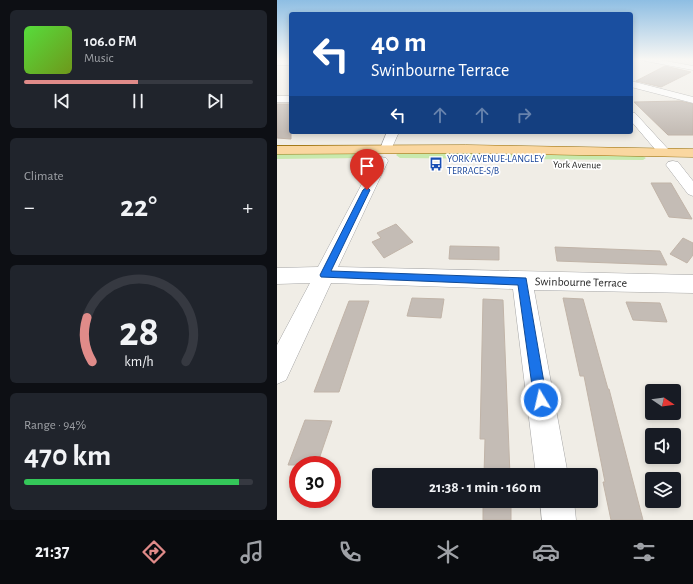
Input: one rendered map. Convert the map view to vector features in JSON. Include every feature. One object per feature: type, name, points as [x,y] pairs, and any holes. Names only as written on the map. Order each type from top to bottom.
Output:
[{"type":"main road","name":"York Avenue","points":[[277,150],[383,155],[662,158],[693,153]]},
{"type":"main road","name":"York Avenue","points":[[277,162],[383,155]]},
{"type":"main road","name":"York Avenue","points":[[662,158],[693,166]]},
{"type":"street","points":[[633,85],[693,100]]},
{"type":"street","points":[[277,100],[289,99]]},
{"type":"street","points":[[633,118],[662,158],[693,191]]},
{"type":"street","points":[[277,371],[325,275],[392,134]]},
{"type":"street","name":"Swinbourne Terrace","points":[[277,276],[325,275],[693,284]]},
{"type":"street","points":[[522,281],[552,468]]},
{"type":"street","points":[[558,508],[559,520]]},
{"type":"green space","points":[[399,152],[641,155],[646,158],[643,160],[400,158],[396,155]]},
{"type":"green space","points":[[366,153],[371,155],[364,158],[277,159],[277,154]]},
{"type":"building","points":[[645,83],[668,83],[661,87]]},
{"type":"building","points":[[680,101],[693,104],[693,135],[668,135],[634,102]]},
{"type":"building","points":[[277,104],[289,104],[289,134],[291,134],[291,139],[277,138]]},
{"type":"building","points":[[651,183],[671,183],[692,219],[669,217]]},
{"type":"building","points":[[396,224],[413,242],[384,258],[372,242],[381,238],[377,233]]},
{"type":"building","points":[[683,238],[693,243],[693,255],[687,263],[670,254]]},
{"type":"building","points":[[450,246],[499,247],[499,260],[449,259]]},
{"type":"building","points":[[555,247],[660,251],[667,265],[557,261]]},
{"type":"building","points":[[412,298],[444,299],[441,318],[407,316]]},
{"type":"building","points":[[563,298],[583,299],[609,389],[643,520],[611,520],[584,376],[580,376]]},
{"type":"building","points":[[483,299],[503,300],[510,468],[484,468],[485,439],[480,439]]},
{"type":"building","points":[[349,301],[369,301],[339,392],[314,392]]},
{"type":"building","points":[[626,302],[660,303],[667,322],[633,320]]},
{"type":"building","points":[[305,420],[332,421],[320,456],[291,456]]},
{"type":"building","points":[[483,508],[511,508],[511,520],[483,520]]},
{"type":"place","name":"YORK AVENUE-LANGLEY TERRACE-S/B","points":[[436,164]]},
{"type":"route","points":[[367,190],[325,275],[522,281],[541,400]]}]
